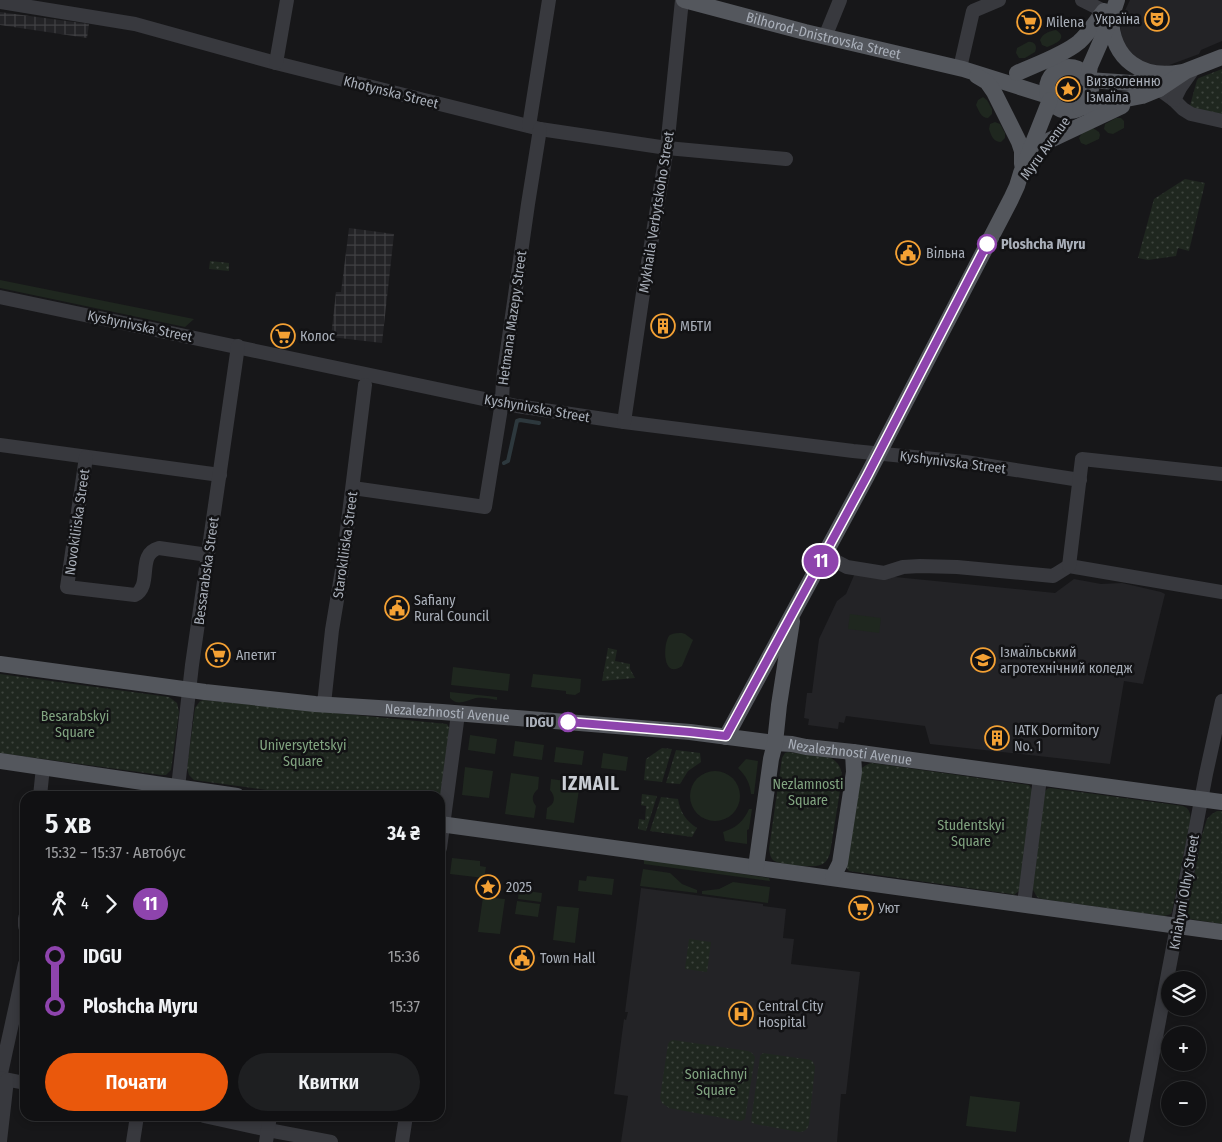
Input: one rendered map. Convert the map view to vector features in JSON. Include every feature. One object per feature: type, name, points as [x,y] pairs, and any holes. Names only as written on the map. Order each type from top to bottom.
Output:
[{"type":"main road","name":"Bilhorod-Dnistrovska Street","points":[[683,0],[825,37],[962,69],[1003,74],[1063,68]]},
{"type":"main road","points":[[1016,73],[1065,51],[1079,42],[1118,0]]},
{"type":"main road","points":[[1109,10],[1083,46],[1048,81],[1047,90],[1049,98],[1053,105],[1058,108],[1064,110],[1077,109],[1222,57]]},
{"type":"main road","points":[[1088,79],[1090,66],[1109,10]]},
{"type":"main road","points":[[1109,10],[1116,46],[1146,84]]},
{"type":"main road","points":[[1063,68],[1072,67],[1078,69],[1088,79],[1090,86],[1089,96],[1087,101],[1077,109]]},
{"type":"main road","name":"Bilhorod-Dnistrovska Street","points":[[962,69],[1049,98]]},
{"type":"main road","points":[[962,69],[991,86],[1021,146],[1023,161],[1019,180]]},
{"type":"main road","points":[[1048,141],[1146,84],[1149,72],[1174,74],[1190,70]]},
{"type":"main road","points":[[1088,79],[1146,84]]},
{"type":"main road","name":"Myru Avenue","points":[[726,736],[878,454],[1019,180],[1049,98]]},
{"type":"main road","name":"Myru Avenue","points":[[1019,180],[1055,129],[1077,109]]},
{"type":"main road","name":"Myru Avenue","points":[[756,866],[794,611]]},
{"type":"main road","name":"Nezalezhnosti Avenue","points":[[0,664],[189,689],[324,704],[726,736],[1222,802]]},
{"type":"main road","points":[[833,877],[840,863],[854,772],[853,752]]},
{"type":"main road","points":[[0,761],[172,791]]},
{"type":"main road","points":[[445,824],[1222,932]]},
{"type":"street","points":[[276,63],[286,0]]},
{"type":"street","name":"Hetmana Mazepy Street","points":[[353,488],[485,507],[502,402],[503,379],[528,204],[534,128],[549,0]]},
{"type":"street","name":"Mykhaila Verbytskoho Street","points":[[624,422],[667,148],[683,0]]},
{"type":"street","points":[[825,37],[840,0]]},
{"type":"street","points":[[962,69],[973,11],[999,0]]},
{"type":"street","points":[[1082,0],[1109,10]]},
{"type":"street","name":"Khotynska Street","points":[[0,2],[135,24],[276,63],[534,128],[667,148],[786,159]]},
{"type":"street","points":[[1174,100],[1190,70]]},
{"type":"street","points":[[1146,84],[1174,100],[1191,114],[1222,121]]},
{"type":"street","name":"Kyshynivska Street","points":[[0,296],[551,412],[878,454],[964,462],[1080,480]]},
{"type":"street","name":"Bessarabska Street","points":[[177,791],[189,689],[238,346]]},
{"type":"street","name":"Starokiliiska Street","points":[[324,704],[332,630],[342,570],[365,388]]},
{"type":"street","points":[[0,445],[220,475]]},
{"type":"street","name":"Novokiliiska Street","points":[[86,458],[68,587],[135,595],[143,587],[147,556],[154,549],[159,548],[208,555]]},
{"type":"street","points":[[1069,566],[1082,459],[1222,474]]},
{"type":"street","points":[[824,555],[847,567],[884,572],[903,567],[920,566],[958,567],[1053,576],[1069,566],[1222,592]]},
{"type":"street","name":"Kniahyni Olhy Street","points":[[1136,1142],[1222,701]]},
{"type":"street","points":[[445,803],[458,714]]},
{"type":"street","points":[[41,791],[43,767]]},
{"type":"street","points":[[1024,904],[1040,778]]},
{"type":"street","points":[[0,1141],[3,1079],[20,990]]},
{"type":"street","points":[[3,1079],[20,1082]]},
{"type":"street","points":[[133,1142],[135,1121]]},
{"type":"street","points":[[220,1121],[267,1136],[331,1142]]},
{"type":"street","points":[[267,1136],[269,1121]]},
{"type":"street","points":[[402,1142],[405,1121]]},
{"type":"shaded area","points":[[1130,0],[1222,0],[1222,41],[1201,50],[1199,54],[1164,67],[1145,66],[1123,44],[1120,25]]},
{"type":"shaded area","points":[[0,12],[89,24],[87,38],[0,25]]},
{"type":"shaded area","points":[[349,228],[394,234],[382,343],[331,337],[336,292],[341,292]]},
{"type":"shaded area","name":"Ізмаїльський агротехнічний коледж","points":[[855,573],[1055,593],[1074,579],[1101,584],[1122,583],[1165,594],[1143,684],[1124,681],[1110,764],[930,744],[925,726],[846,716],[844,723],[839,722],[838,729],[808,725],[809,719],[804,718],[807,693],[812,693],[819,639],[837,601],[846,594]]},
{"type":"shaded area","name":"Central City Hospital","points":[[641,888],[763,904],[763,906],[786,909],[783,938],[794,939],[791,964],[860,972],[846,1094],[841,1094],[837,1142],[621,1142],[628,1096],[614,1094],[624,1019],[626,1020],[628,1012],[625,1012]]},
{"type":"green space","points":[[1056,30],[1060,33],[1061,38],[1047,47],[1042,45],[1040,40],[1042,36]]},
{"type":"green space","points":[[1028,42],[1035,44],[1035,52],[1025,58],[1019,58],[1016,53],[1017,48]]},
{"type":"green space","points":[[1222,69],[1222,116],[1194,109],[1190,106],[1197,80]]},
{"type":"green space","points":[[983,97],[992,109],[992,114],[988,118],[979,112],[976,105],[978,100]]},
{"type":"green space","points":[[1116,118],[1121,118],[1124,121],[1124,128],[1113,134],[1108,133],[1104,129],[1105,124]]},
{"type":"green space","points":[[995,122],[1000,124],[1005,133],[1005,138],[1001,142],[994,139],[989,129],[990,124]]},
{"type":"green space","points":[[1093,128],[1099,132],[1099,139],[1086,145],[1081,143],[1079,138],[1082,133]]},
{"type":"green space","points":[[1185,179],[1205,183],[1189,251],[1178,248],[1176,256],[1148,260],[1138,258],[1154,199]]},
{"type":"green space","points":[[210,261],[229,263],[229,271],[209,269]]},
{"type":"green space","points":[[0,280],[194,319],[185,327],[0,288]]},
{"type":"green space","points":[[850,614],[881,618],[879,633],[848,629]]},
{"type":"green space","points":[[682,633],[693,640],[682,666],[675,669],[670,668],[667,664],[665,651],[668,638],[672,634]]},
{"type":"green space","points":[[608,648],[617,650],[615,661],[630,664],[630,669],[635,678],[602,681]]},
{"type":"green space","points":[[453,667],[510,674],[508,691],[451,685]]},
{"type":"green space","name":"Besarabskyi Square","points":[[0,674],[169,697],[177,703],[179,712],[171,770],[166,775],[161,775],[0,753]]},
{"type":"green space","points":[[533,674],[581,679],[580,692],[575,695],[566,694],[566,691],[531,687]]},
{"type":"green space","points":[[450,692],[497,697],[497,700],[476,698],[456,702],[450,698]]},
{"type":"green space","name":"Universytetskyi Square","points":[[200,701],[447,724],[450,729],[442,791],[274,791],[194,780],[189,775],[187,768],[195,708]]},
{"type":"green space","points":[[470,735],[497,739],[495,754],[468,750]]},
{"type":"green space","points":[[515,741],[544,745],[542,760],[513,756]]},
{"type":"green space","points":[[556,747],[584,751],[582,765],[554,762]]},
{"type":"green space","points":[[662,748],[672,749],[662,782],[644,780],[646,759]]},
{"type":"green space","points":[[676,750],[700,753],[701,762],[688,771],[680,784],[666,783]]},
{"type":"green space","name":"Nezlamnosti Square","points":[[788,752],[831,758],[841,769],[842,778],[830,853],[826,861],[820,865],[789,865],[776,862],[770,855],[769,849],[782,758]]},
{"type":"green space","points":[[603,753],[628,757],[626,771],[601,768]]},
{"type":"green space","points":[[746,759],[758,761],[754,794],[751,794],[747,780],[738,768]]},
{"type":"green space","name":"Studentskyi Square","points":[[872,763],[1029,785],[1033,791],[1019,891],[1014,895],[849,871],[846,867],[857,771]]},
{"type":"green space","points":[[465,767],[493,771],[489,798],[462,795]]},
{"type":"green space","points":[[715,771],[724,773],[735,782],[740,796],[738,805],[729,816],[715,821],[706,819],[695,810],[690,796],[692,787],[701,776]]},
{"type":"green space","points":[[511,773],[539,777],[538,789],[533,797],[533,802],[536,806],[534,818],[505,814]]},
{"type":"green space","points":[[551,779],[580,783],[574,823],[546,819],[547,808],[554,800],[550,790]]},
{"type":"green space","name":"Studentskyi Square","points":[[1050,788],[1183,806],[1189,810],[1190,822],[1171,914],[1164,916],[1037,897],[1032,888],[1043,794]]},
{"type":"green space","points":[[642,794],[657,796],[646,831],[638,829],[639,819],[645,820],[646,806],[641,805]]},
{"type":"green space","points":[[661,797],[678,799],[684,816],[697,828],[692,837],[650,831]]},
{"type":"green space","points":[[749,809],[752,809],[749,829],[747,830],[747,844],[725,841],[723,832],[739,824]]},
{"type":"green space","points":[[1217,811],[1222,811],[1222,924],[1187,917],[1202,835],[1207,819]]},
{"type":"green space","points":[[452,858],[480,861],[480,866],[486,867],[484,878],[450,874]]},
{"type":"green space","points":[[644,859],[769,878],[770,881],[644,864]]},
{"type":"green space","points":[[643,869],[670,873],[682,884],[697,890],[697,893],[640,886]]},
{"type":"green space","points":[[587,876],[614,879],[612,895],[578,891],[579,880],[586,881]]},
{"type":"green space","points":[[733,882],[770,887],[768,903],[702,894],[702,891],[719,889]]},
{"type":"green space","points":[[519,890],[542,893],[541,902],[518,899]]},
{"type":"green space","points":[[483,897],[505,899],[500,934],[478,932]]},
{"type":"green space","points":[[517,901],[540,904],[538,917],[515,914]]},
{"type":"green space","points":[[557,906],[579,908],[575,943],[553,940]]},
{"type":"green space","points":[[689,939],[711,942],[707,972],[685,969]]},
{"type":"green space","name":"Soniachnyi Square","points":[[673,1040],[752,1053],[755,1057],[745,1119],[739,1121],[669,1108],[662,1103],[660,1098],[668,1044]]},
{"type":"green space","points":[[763,1053],[811,1060],[813,1062],[815,1067],[809,1124],[805,1131],[799,1132],[751,1122],[760,1056]]},
{"type":"green space","points":[[970,1096],[1020,1102],[1016,1132],[966,1126]]},
{"type":"waterway","points":[[504,463],[508,461],[517,421],[539,423]]},
{"type":"bus line","name":"11","points":[[568,722],[726,736],[867,476],[987,244]]},
{"type":"place","name":"Україна","points":[[1157,19]]},
{"type":"place","name":"Milena","points":[[1029,22]]},
{"type":"place","name":"Визволенню Ізмаїла","points":[[1068,89]]},
{"type":"place","name":"Ploshcha Myru","points":[[987,244]]},
{"type":"place","name":"Вільна","points":[[908,253]]},
{"type":"place","name":"МБТИ","points":[[663,326]]},
{"type":"place","name":"Колос","points":[[283,336]]},
{"type":"place","name":"Safiany Rural Council","points":[[397,608]]},
{"type":"place","name":"Апетит","points":[[218,655]]},
{"type":"place","name":"Ізмаїльський агротехнічний коледж","points":[[983,660]]},
{"type":"place","name":"IDGU","points":[[568,722]]},
{"type":"place","name":"IATK Dormitory No. 1","points":[[997,738]]},
{"type":"place","name":"2025","points":[[488,887]]},
{"type":"place","name":"Уют","points":[[861,908]]},
{"type":"place","name":"Town Hall","points":[[522,958]]},
{"type":"place","name":"Central City Hospital","points":[[741,1014]]},
{"type":"district","name":"IZMAIL","points":[[591,783]]}]
